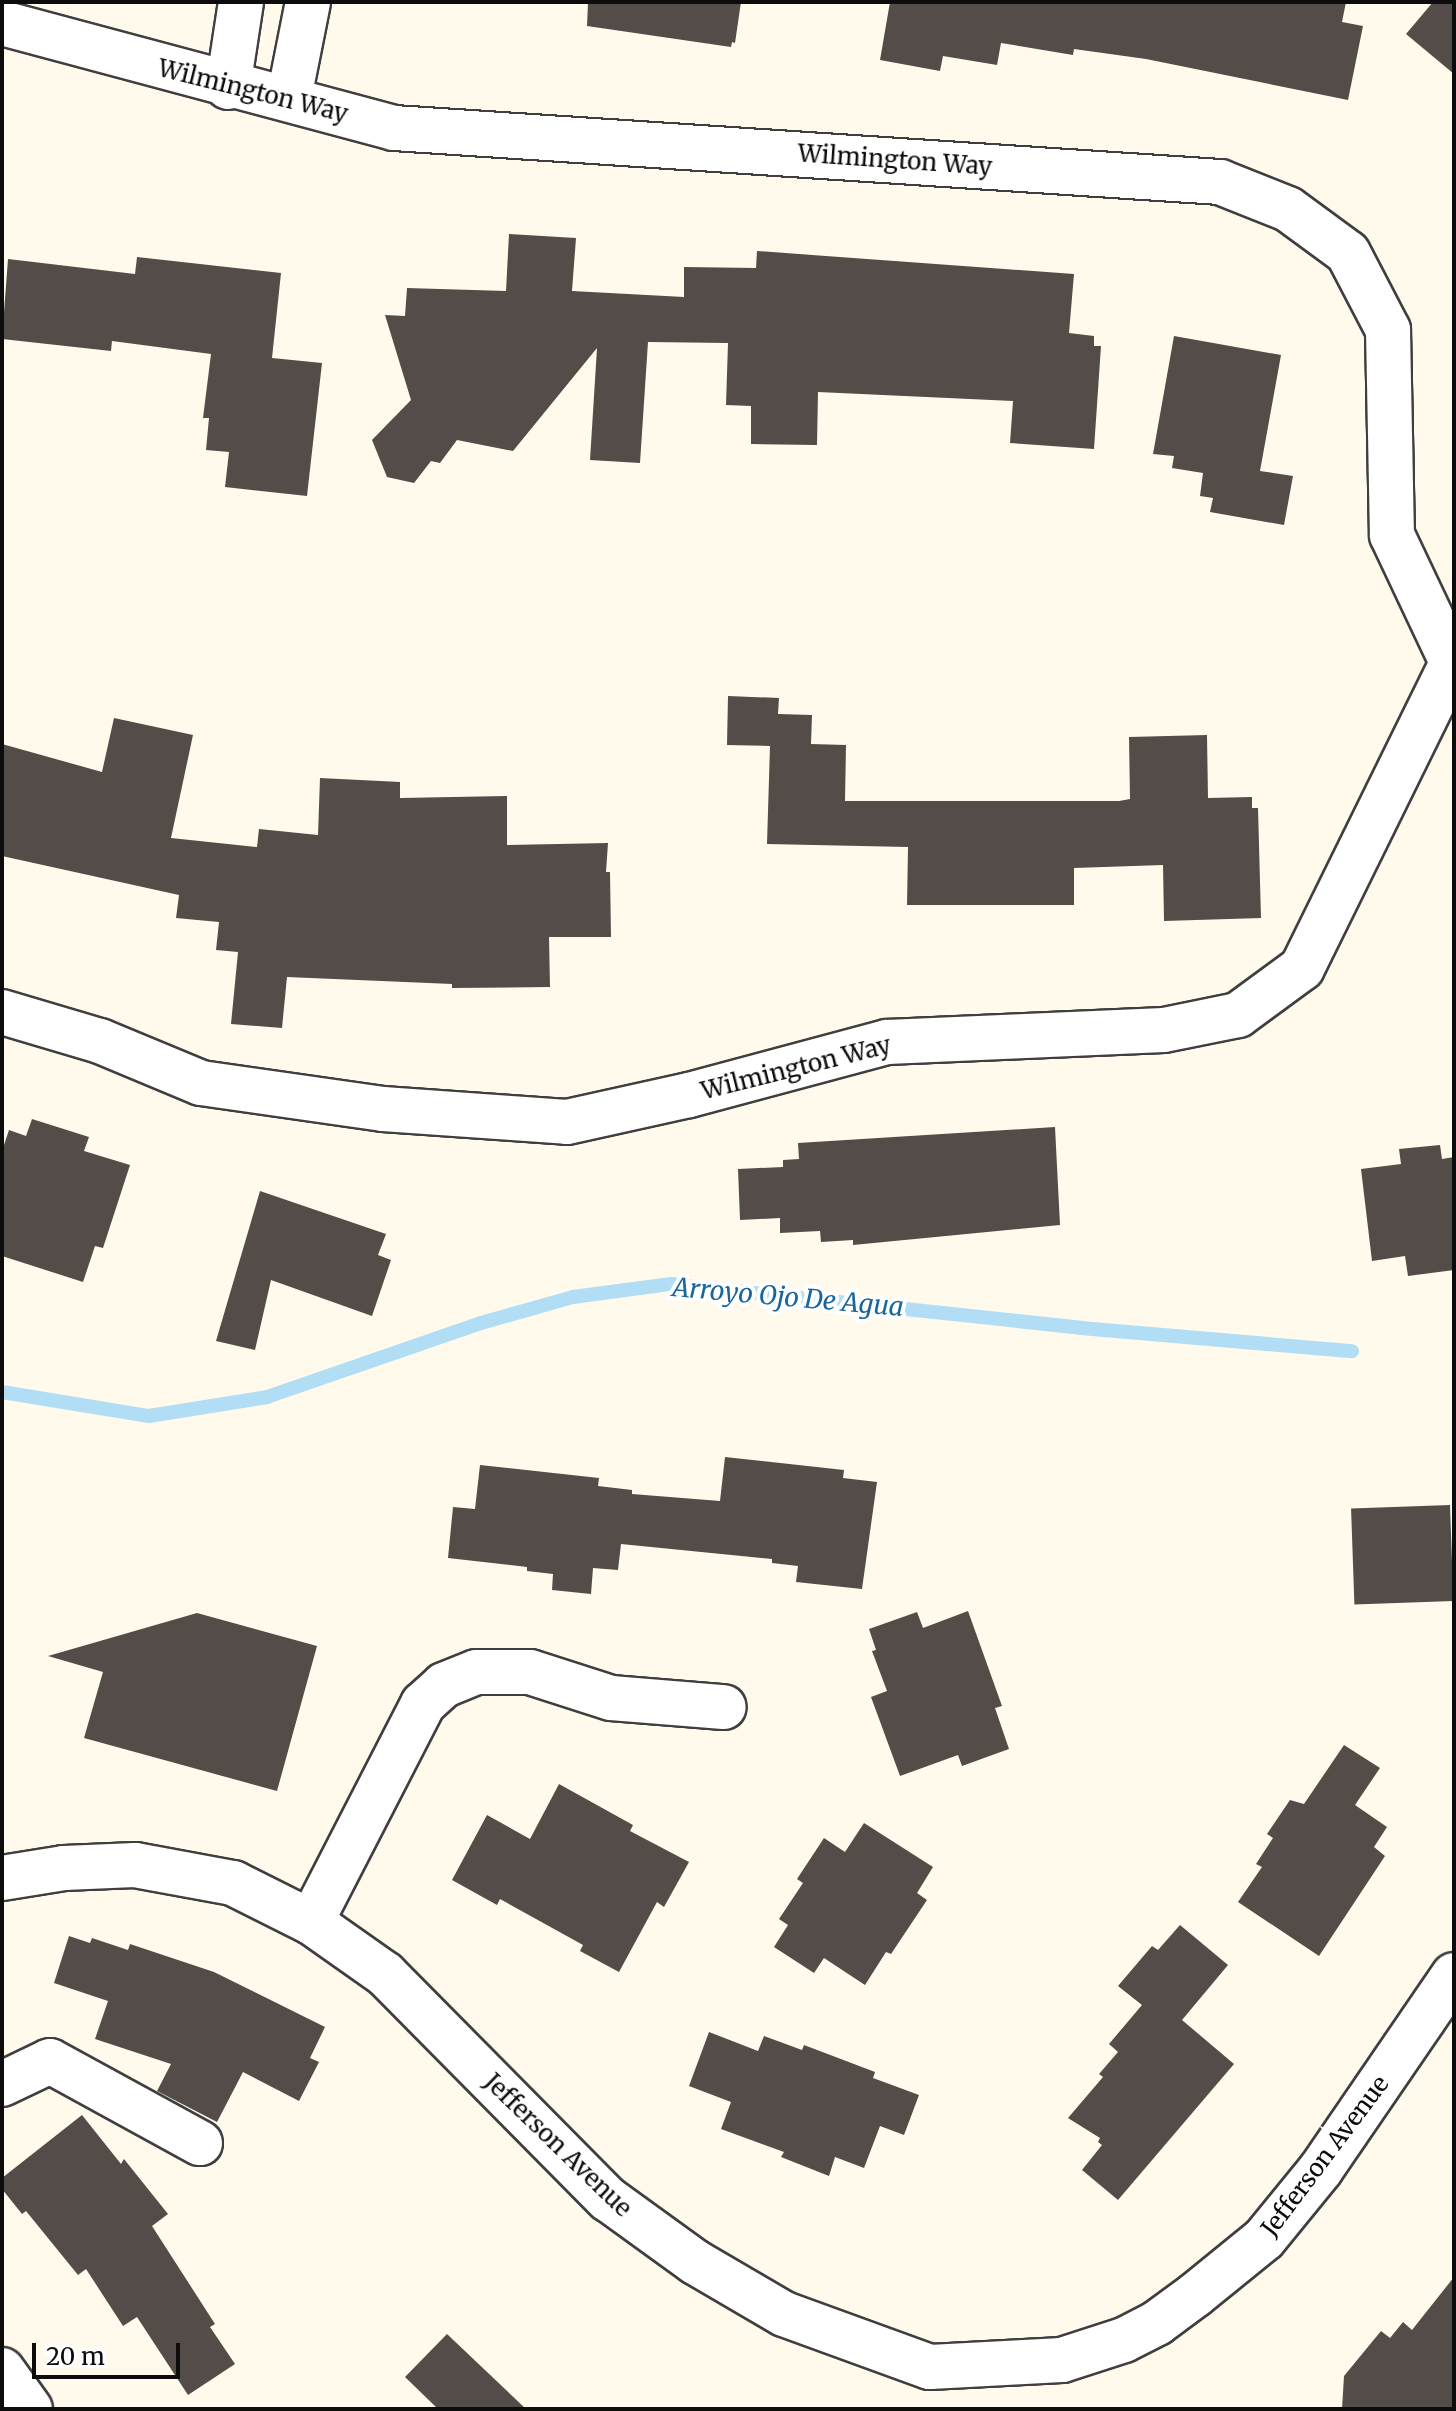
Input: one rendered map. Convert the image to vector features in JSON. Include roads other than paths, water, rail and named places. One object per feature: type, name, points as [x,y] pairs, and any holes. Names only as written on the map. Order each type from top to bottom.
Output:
[{"type":"street","points":[[228,87],[241,2]]},
{"type":"street","points":[[289,98],[308,2]]},
{"type":"street","name":"Wilmington Way","points":[[2,23],[228,87],[289,98],[394,128],[1220,182],[1288,209],[1348,253],[1388,330],[1392,535],[1452,666],[1302,968],[1238,1015],[1164,1030],[887,1042],[689,1095],[567,1122],[383,1109],[201,1083],[100,1041],[2,1012]]},
{"type":"street","points":[[311,1922],[423,1704],[444,1685],[476,1672],[530,1672],[611,1698],[724,1707]]},
{"type":"street","name":"Jefferson Avenue","points":[[2,1878],[64,1868],[135,1865],[233,1883],[311,1922],[385,1974],[608,2199],[670,2244],[784,2314],[930,2367],[1062,2360],[1124,2340],[1157,2323],[1195,2295],[1264,2239],[1283,2216],[1321,2169],[1454,1975]]},
{"type":"street","points":[[2,2084],[50,2061],[200,2143]]},
{"type":"street","points":[[2,2370],[30,2409]]},
{"type":"waterway","name":"Arroyo Ojo De Agua","points":[[2,1392],[149,1416],[267,1397],[481,1323],[573,1297],[671,1284],[1081,1328],[1352,1351]]}]
